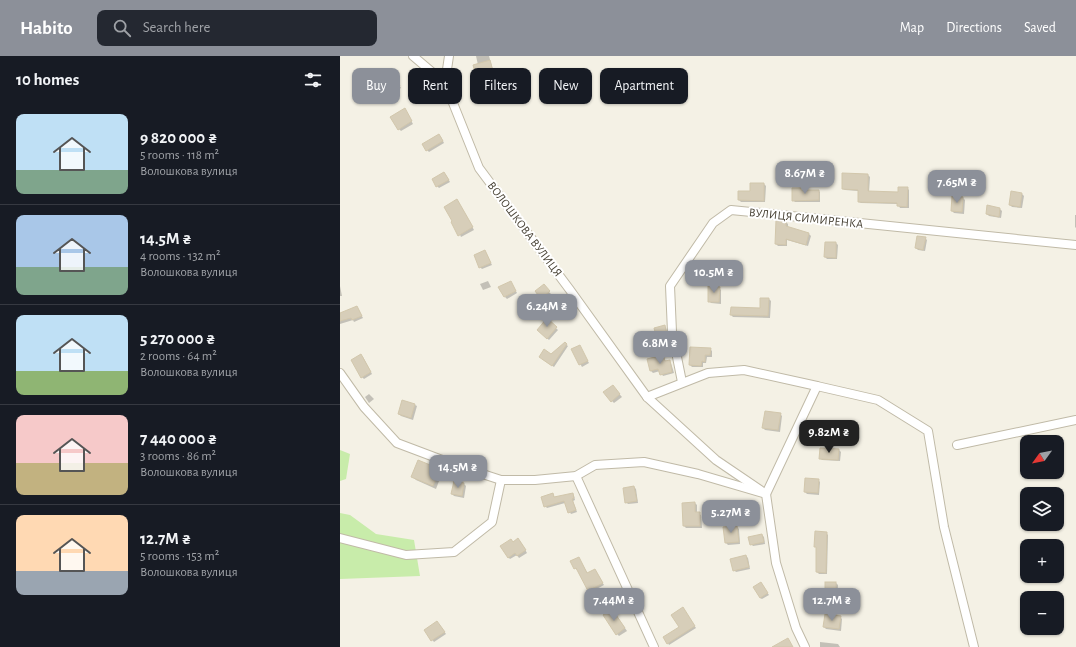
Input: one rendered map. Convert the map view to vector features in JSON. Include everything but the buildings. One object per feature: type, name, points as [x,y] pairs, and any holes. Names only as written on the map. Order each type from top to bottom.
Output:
[{"type":"street","name":"ВОЛОШКОВА ВУЛИЦЯ","points":[[413,56],[427,68]]},
{"type":"street","points":[[447,68],[449,56]]},
{"type":"street","name":"ВОЛОШКОВА ВУЛИЦЯ","points":[[453,104],[479,168],[570,290],[647,398],[716,460],[766,494]]},
{"type":"street","name":"ВУЛИЦЯ СИМИРЕНКА","points":[[682,382],[672,332],[670,286],[713,223],[731,210],[1076,245]]},
{"type":"street","points":[[647,398],[682,382],[708,373],[744,370],[878,400],[928,431],[944,526],[974,647]]},
{"type":"street","points":[[340,373],[364,408],[397,442],[458,466],[501,480],[535,480],[576,476],[595,465],[644,462],[698,474],[766,494]]},
{"type":"street","points":[[805,647],[796,628],[776,563],[766,494],[817,386]]},
{"type":"street","points":[[957,445],[1076,420]]},
{"type":"street","points":[[576,476],[654,647]]},
{"type":"street","points":[[340,538],[406,555],[454,552],[492,522],[501,480]]},
{"type":"green space","points":[[340,450],[350,454],[346,479],[340,481]]},
{"type":"green space","points":[[340,513],[350,515],[376,534],[414,540],[420,576],[340,579]]}]
